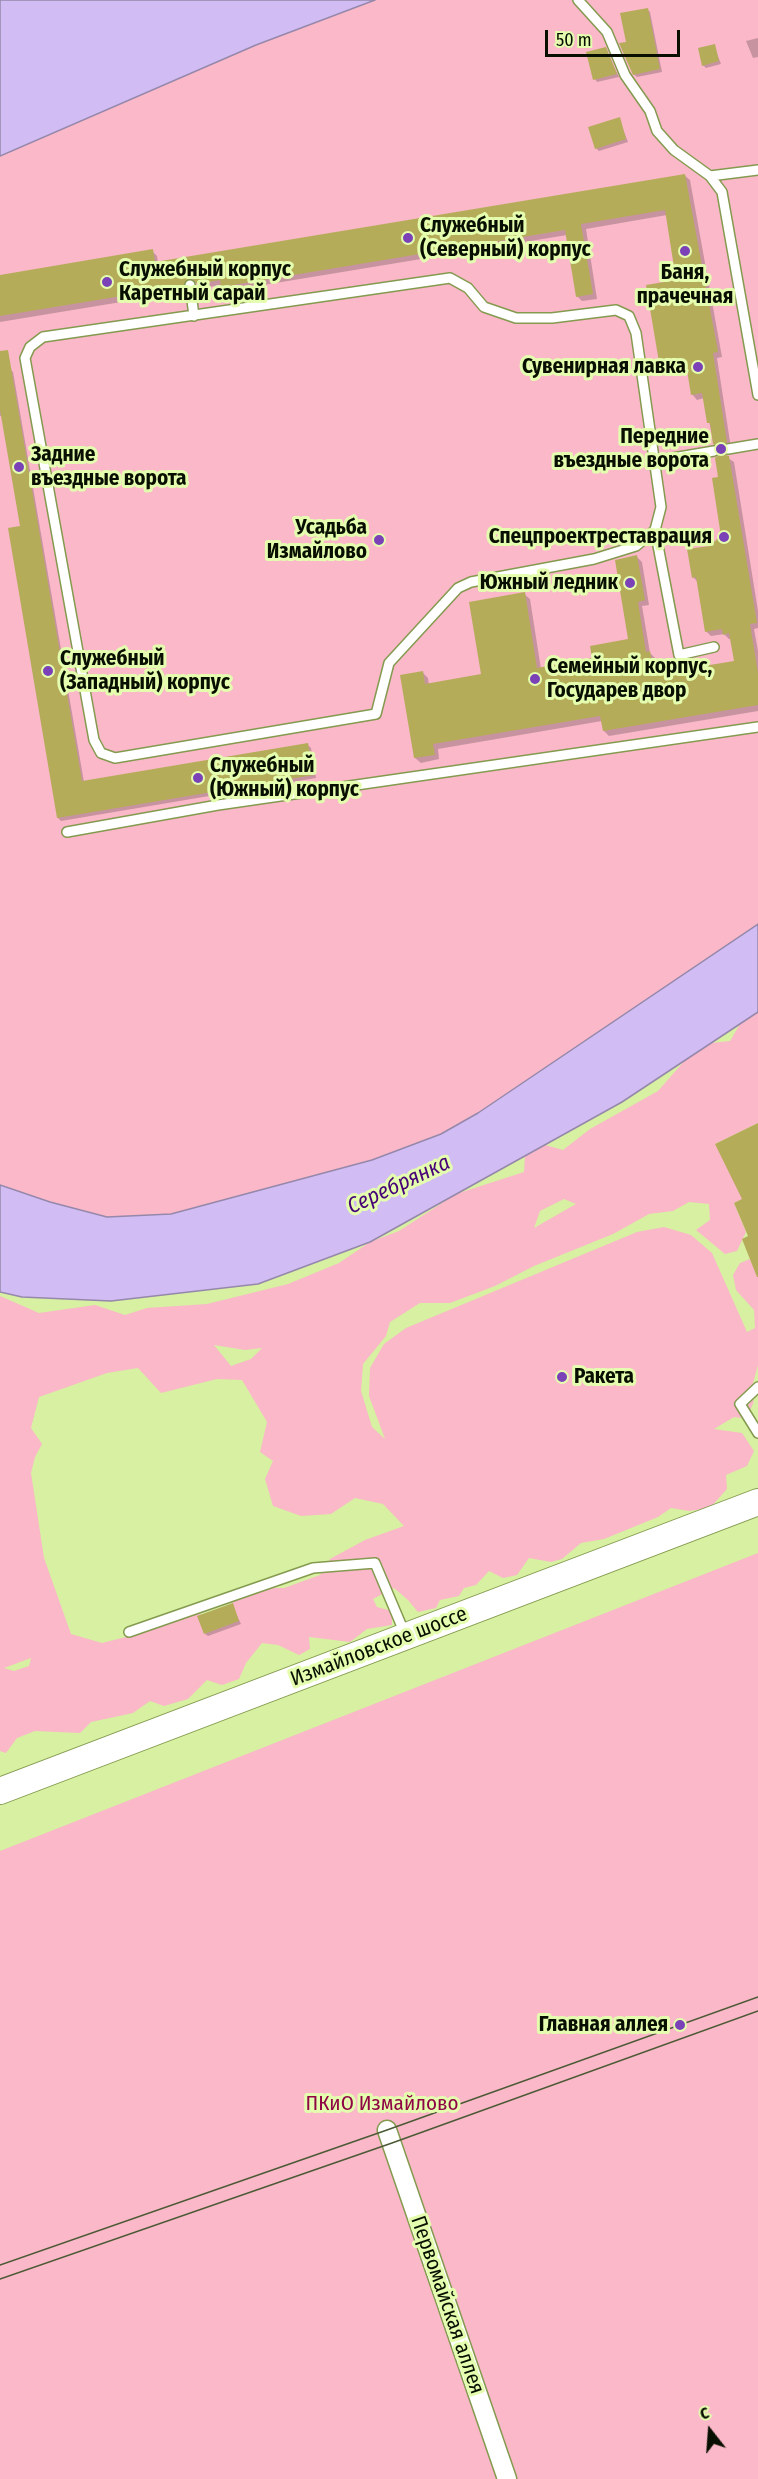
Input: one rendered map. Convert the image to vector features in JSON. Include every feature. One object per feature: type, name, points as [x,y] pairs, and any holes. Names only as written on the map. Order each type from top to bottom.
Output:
[{"type":"main road","name":"Измайловское шоссе","points":[[0,1791],[758,1502]]},
{"type":"street","name":"Первомайская аллея","points":[[387,2130],[507,2479]]},
{"type":"lane","points":[[578,0],[607,32],[625,75],[650,111],[657,131],[674,150],[710,176],[722,192],[758,395]]},
{"type":"lane","points":[[710,176],[758,170]]},
{"type":"lane","points":[[655,530],[636,546],[594,560],[471,582],[458,588],[389,663],[376,714],[115,758],[101,753],[94,740],[25,358],[30,347],[43,337],[450,278],[468,288],[484,307],[516,318],[552,318],[616,310],[629,316],[636,333],[661,507],[655,530],[678,655],[714,647]]},
{"type":"lane","points":[[190,285],[194,316]]},
{"type":"lane","points":[[728,449],[758,444]]},
{"type":"lane","points":[[655,461],[714,451]]},
{"type":"lane","points":[[67,832],[218,805],[758,727]]},
{"type":"lane","points":[[758,1387],[740,1404],[758,1433]]},
{"type":"lane","points":[[129,1632],[313,1568],[375,1563],[405,1637]]},
{"type":"green space","name":"Усадьба Измайлово","points":[[375,0],[758,0],[758,924],[478,1113],[441,1134],[372,1160],[171,1214],[107,1217],[50,1202],[0,1185],[0,156],[256,45]]},
{"type":"green space","points":[[758,1012],[758,1123],[715,1144],[758,1193],[734,1203],[746,1232],[737,1251],[725,1254],[696,1230],[710,1220],[709,1204],[689,1202],[673,1211],[649,1214],[613,1234],[534,1266],[495,1286],[450,1303],[420,1303],[390,1322],[386,1336],[363,1364],[361,1391],[372,1427],[385,1439],[369,1396],[370,1368],[384,1344],[406,1328],[637,1232],[664,1227],[691,1235],[712,1253],[747,1332],[755,1328],[754,1310],[736,1290],[733,1275],[740,1263],[750,1259],[752,1264],[758,1262],[758,1365],[749,1398],[754,1401],[749,1413],[741,1418],[734,1417],[714,1429],[742,1433],[754,1451],[747,1466],[726,1475],[727,1489],[710,1508],[689,1511],[671,1508],[658,1517],[604,1539],[581,1543],[562,1559],[551,1562],[529,1558],[517,1575],[503,1578],[489,1571],[476,1585],[464,1588],[459,1596],[440,1600],[436,1608],[418,1612],[394,1588],[373,1599],[377,1607],[392,1611],[392,1625],[367,1629],[350,1642],[309,1637],[310,1649],[299,1655],[278,1645],[262,1643],[246,1663],[239,1679],[222,1685],[207,1680],[188,1699],[164,1706],[150,1701],[133,1713],[91,1722],[80,1733],[35,1731],[17,1738],[6,1753],[0,1751],[0,1296],[39,1313],[95,1305],[125,1315],[147,1308],[207,1304],[288,1284],[339,1263],[370,1242],[399,1231],[456,1194],[524,1172],[525,1156],[545,1145],[563,1150],[590,1129],[658,1091],[686,1059],[711,1043],[730,1041],[740,1024]],"holes":[[[564,1199],[576,1204],[534,1228],[540,1211]],[[214,1345],[245,1350],[262,1348],[251,1359],[231,1366]],[[138,1368],[161,1393],[217,1379],[242,1380],[267,1422],[260,1452],[273,1461],[265,1479],[273,1506],[301,1516],[331,1514],[355,1498],[383,1504],[404,1526],[365,1540],[330,1559],[320,1575],[284,1588],[262,1588],[237,1598],[216,1619],[196,1613],[130,1636],[102,1643],[71,1634],[44,1558],[31,1473],[35,1457],[42,1444],[31,1428],[39,1397],[107,1373]],[[31,1658],[29,1666],[14,1671],[4,1668]]]},
{"type":"green space","name":"ПКиО Измайлово","points":[[758,1553],[758,2479],[0,2479],[0,1851]]},
{"type":"water","points":[[0,0],[375,0],[256,45],[0,156]]},
{"type":"water","name":"Серебрянка","points":[[758,924],[758,1012],[622,1102],[370,1242],[258,1284],[111,1301],[22,1297],[0,1292],[0,1185],[50,1202],[107,1217],[171,1214],[372,1160],[441,1134],[478,1113]]},
{"type":"building","points":[[648,8],[660,69],[633,75],[619,43],[626,42],[620,13]]},
{"type":"building","points":[[715,44],[719,61],[702,66],[698,48]]},
{"type":"building","points":[[606,47],[617,74],[593,80],[586,52]]},
{"type":"building","points":[[620,117],[626,139],[595,149],[588,127]]},
{"type":"building","points":[[685,174],[718,352],[713,353],[727,442],[721,450],[723,454],[729,456],[757,623],[750,624],[758,673],[758,705],[603,731],[600,716],[433,744],[435,755],[414,758],[400,675],[423,671],[425,684],[481,674],[469,602],[525,592],[537,668],[592,658],[590,646],[628,639],[615,560],[637,555],[645,600],[638,602],[646,652],[650,651],[653,668],[685,662],[685,665],[704,662],[704,666],[734,661],[729,633],[723,635],[722,629],[705,632],[696,577],[692,578],[687,549],[710,546],[717,539],[720,530],[712,478],[718,477],[715,458],[720,454],[720,449],[713,444],[702,393],[691,395],[686,364],[672,360],[659,362],[646,285],[676,280],[665,210],[581,224],[593,294],[576,297],[565,230],[221,287],[220,280],[197,284],[189,278],[183,286],[0,316],[0,275],[153,249],[155,262]]},
{"type":"building","points":[[8,350],[82,781],[308,743],[314,775],[57,818],[8,528],[20,526],[0,410],[0,351]]},
{"type":"building","points":[[758,1123],[757,1277],[742,1239],[748,1236],[734,1203],[742,1199],[715,1144]]},
{"type":"building","points":[[233,1603],[239,1621],[204,1634],[197,1616]]},
{"type":"tram line","points":[[0,2265],[758,1997]]},
{"type":"tram line","points":[[0,2279],[392,2143],[758,2011]]},
{"type":"place","name":"Служебный (Северный) корпус","points":[[408,238]]},
{"type":"place","name":"Баня, прачечная","points":[[685,251]]},
{"type":"place","name":"Служебный корпус Каретный сарай","points":[[107,282]]},
{"type":"place","name":"Сувенирная лавка","points":[[698,367]]},
{"type":"place","name":"Передние въездные ворота","points":[[721,449]]},
{"type":"place","name":"Задние въездные ворота","points":[[19,467]]},
{"type":"place","name":"Спецпроектреставрация","points":[[724,537]]},
{"type":"place","name":"Усадьба Измайлово","points":[[379,540]]},
{"type":"place","name":"Южный ледник","points":[[630,583]]},
{"type":"place","name":"Служебный (Западный) корпус","points":[[48,671]]},
{"type":"place","name":"Семейный корпус, Государев двор","points":[[535,679]]},
{"type":"place","name":"Служебный (Южный) корпус","points":[[198,778]]},
{"type":"place","name":"Ракета","points":[[562,1377]]},
{"type":"place","name":"Главная аллея","points":[[680,2025]]}]
